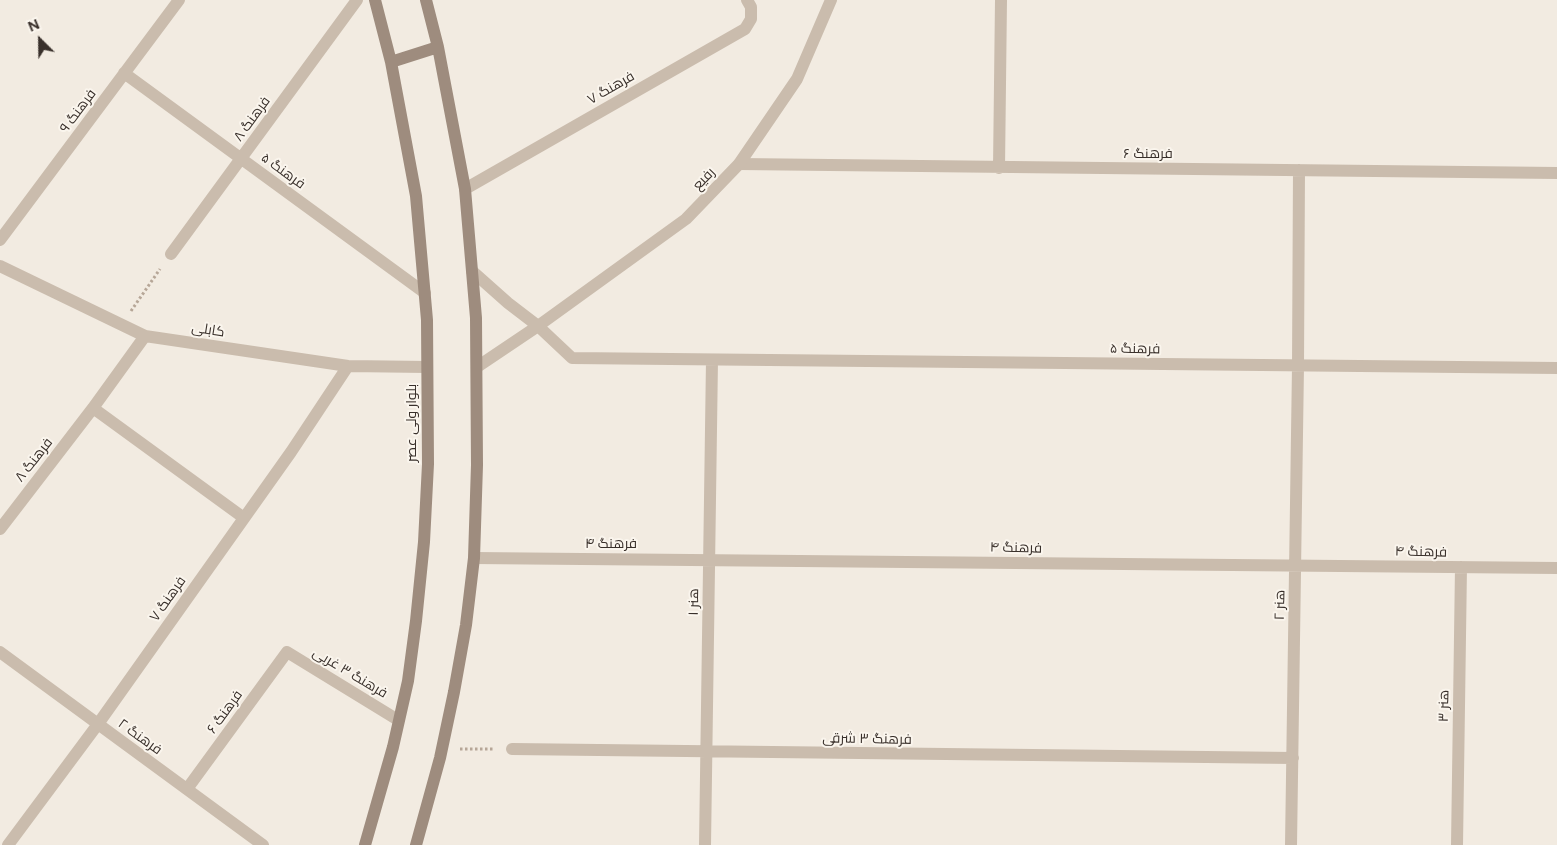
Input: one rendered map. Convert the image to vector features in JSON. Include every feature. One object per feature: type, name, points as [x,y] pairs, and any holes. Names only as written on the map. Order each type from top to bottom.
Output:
[{"type":"main road","name":"بلوار ولی عصر","points":[[365,845],[393,747],[408,682],[424,542],[428,464],[427,320],[416,196],[391,62],[375,0]]},
{"type":"main road","points":[[416,845],[442,748],[464,635],[474,558],[476,465],[476,318],[465,189],[438,47],[426,0]]},
{"type":"main road","points":[[391,62],[438,47]]},
{"type":"street","name":"فرهنگ ۹","points":[[0,240],[179,0]]},
{"type":"street","name":"فرهنگ ۸","points":[[171,254],[357,0]]},
{"type":"street","name":"فرهنگ ۷","points":[[465,189],[745,29],[751,19],[751,7],[747,0]]},
{"type":"street","name":"رفیع","points":[[477,367],[538,326],[686,219],[739,164],[797,78],[830,0]]},
{"type":"street","points":[[999,168],[1000,0]]},
{"type":"street","name":"فرهنگ ۵","points":[[124,74],[425,293]]},
{"type":"street","name":"فرهنگ ۶","points":[[739,164],[1557,173]]},
{"type":"street","name":"هنر ۲","points":[[1292,845],[1299,170]]},
{"type":"street","name":"کابلی","points":[[0,266],[145,336],[348,366],[427,367]]},
{"type":"street","points":[[472,271],[508,303],[538,326]]},
{"type":"street","name":"فرهنگ ۵","points":[[538,326],[572,358],[1557,368]]},
{"type":"street","name":"فرهنگ ۸","points":[[0,529],[93,408],[145,336]]},
{"type":"street","name":"هنر ۱","points":[[705,845],[712,360]]},
{"type":"street","name":"فرهنگ ۷","points":[[8,845],[98,724],[291,452],[348,366]]},
{"type":"street","points":[[93,408],[244,518]]},
{"type":"street","name":"فرهنگ ۴","points":[[474,558],[1557,568]]},
{"type":"street","name":"هنر ۳","points":[[1457,845],[1461,567]]},
{"type":"street","name":"فرهنگ ۲","points":[[0,652],[263,845]]},
{"type":"street","name":"فرهنگ ۶","points":[[187,789],[287,652]]},
{"type":"street","name":"فرهنگ ۳ غربی","points":[[287,652],[398,720]]},
{"type":"street","name":"فرهنگ ۳ شرقی","points":[[512,749],[1292,758]]},
{"type":"path","points":[[121,324],[171,254]]},
{"type":"path","points":[[442,748],[512,749]]}]
